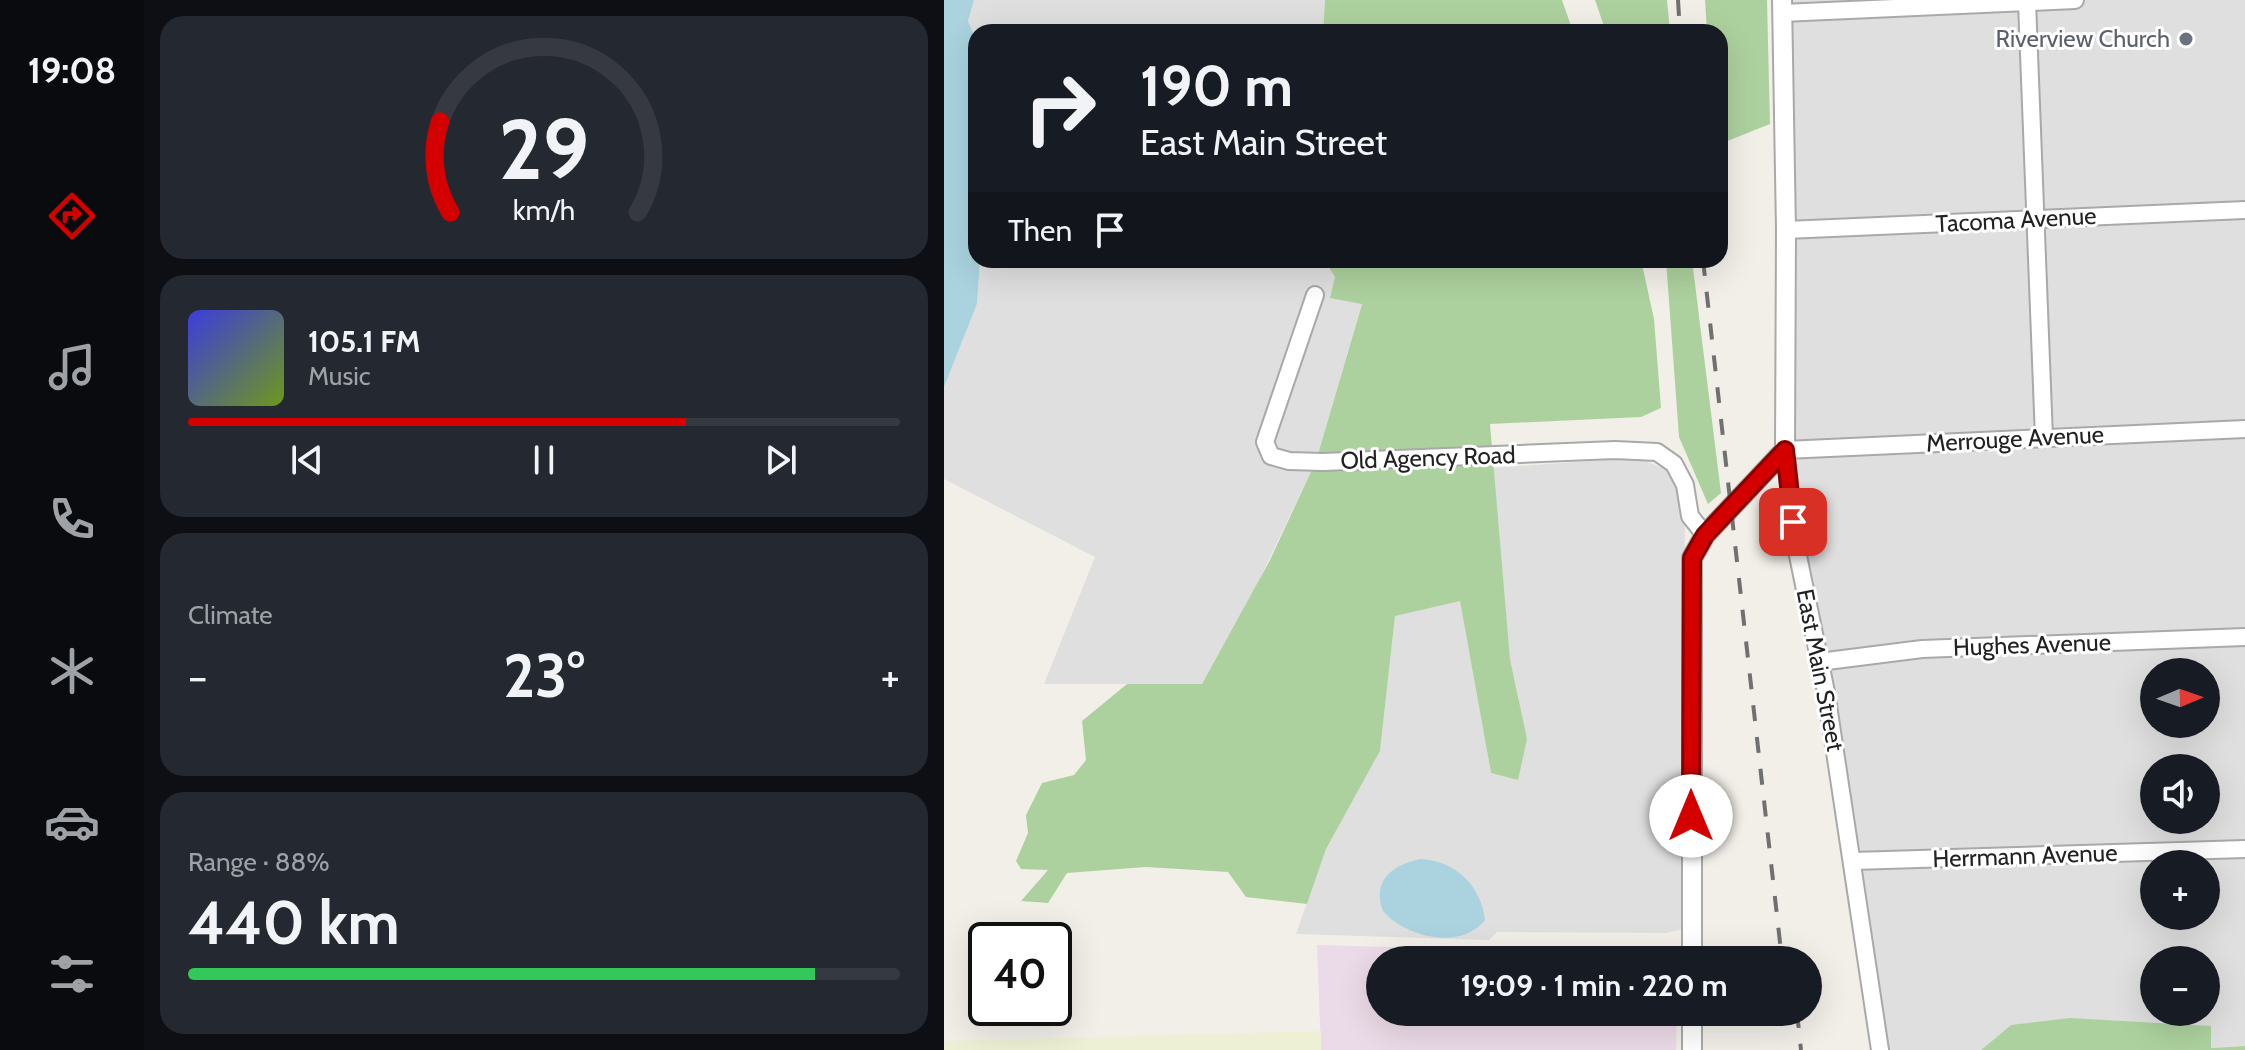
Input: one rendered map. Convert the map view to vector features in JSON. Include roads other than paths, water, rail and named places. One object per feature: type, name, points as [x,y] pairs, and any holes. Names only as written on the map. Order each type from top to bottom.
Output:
[{"type":"street","points":[[1782,7],[2075,0]]},
{"type":"street","points":[[2027,2],[2044,438]]},
{"type":"street","name":"East Main Street","points":[[1782,7],[1786,230],[1785,450],[1796,546],[1853,861],[1880,1050]]},
{"type":"street","name":"Tacoma Avenue","points":[[1786,230],[2245,210]]},
{"type":"street","name":"Old Agency Road","points":[[1315,295],[1265,442],[1271,456],[1289,461],[1323,462],[1615,450],[1657,452],[1674,464],[1685,485],[1690,516],[1705,535]]},
{"type":"street","name":"Merrouge Avenue","points":[[1785,450],[2245,429]]},
{"type":"street","points":[[1692,946],[1689,600],[1692,558],[1705,535],[1785,450]]},
{"type":"street","name":"Hughes Avenue","points":[[1819,662],[1922,649],[2245,637]]},
{"type":"street","name":"Herrmann Avenue","points":[[1853,861],[2245,849]]},
{"type":"street","points":[[1692,1026],[1692,1050]]},
{"type":"water","points":[[944,0],[974,0],[968,21],[968,268],[979,268],[977,304],[944,387]]},
{"type":"water","points":[[1421,859],[1456,870],[1472,886],[1483,908],[1485,920],[1475,930],[1448,938],[1433,937],[1405,928],[1383,911],[1380,890],[1387,875],[1402,865]]},
{"type":"railway","points":[[1678,0],[1680,24]]},
{"type":"railway","points":[[1704,268],[1780,946]]},
{"type":"railway","points":[[1798,1026],[1801,1050]]},
{"type":"place","name":"Riverview Church","points":[[2186,39]]}]
